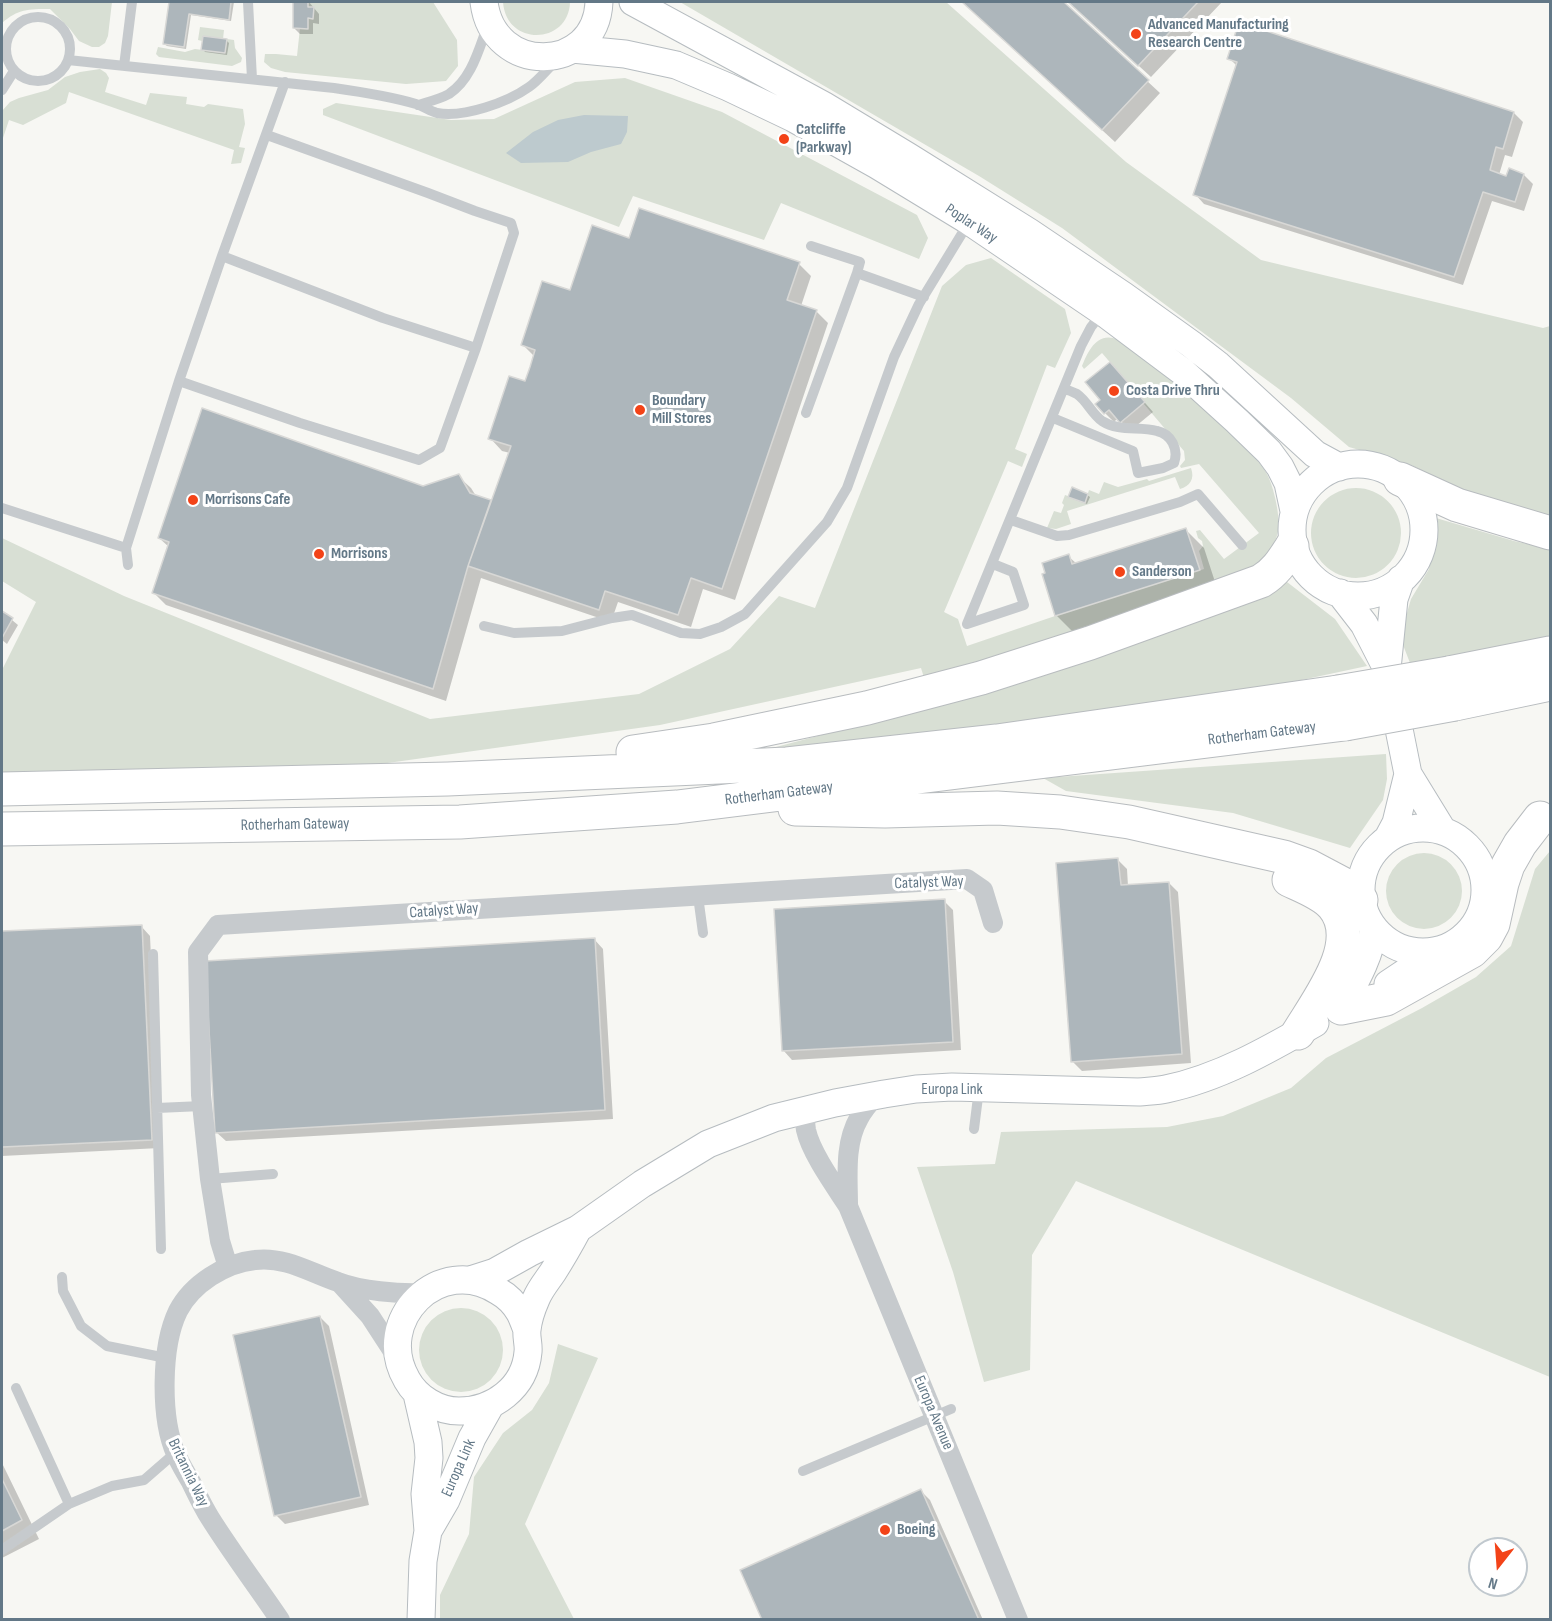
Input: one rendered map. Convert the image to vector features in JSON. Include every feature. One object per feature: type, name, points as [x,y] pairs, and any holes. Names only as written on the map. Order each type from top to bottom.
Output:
[{"type":"highway","points":[[1400,479],[1457,505],[1551,533]]},
{"type":"highway","points":[[448,779],[714,740],[867,708],[981,678],[1090,643],[1261,581],[1272,574],[1292,546]]},
{"type":"highway","name":"Rotherham Gateway","points":[[2,789],[448,779],[787,764],[997,741],[1338,692],[1551,653]]},
{"type":"highway","name":"Rotherham Gateway","points":[[2,829],[460,822],[677,807],[1345,724],[1551,684]]},
{"type":"highway","points":[[677,807],[885,811],[998,808],[1060,812],[1129,822],[1284,857],[1309,866],[1343,884],[1367,914]]},
{"type":"highway","points":[[1485,882],[1495,857],[1507,840],[1525,824],[1545,815]]},
{"type":"highway","points":[[1341,1008],[1386,999],[1472,951],[1486,937],[1493,924],[1508,865],[1520,844],[1545,815]]},
{"type":"highway","points":[[1150,826],[1265,869],[1313,891],[1333,905],[1340,916],[1344,932],[1342,947],[1335,970],[1298,1033]]},
{"type":"main road","points":[[569,51],[584,39],[595,23],[599,2]]},
{"type":"main road","name":"Poplar Way","points":[[633,2],[651,8],[823,105],[1029,232],[1191,344],[1218,365],[1315,454],[1339,466]]},
{"type":"main road","name":"Poplar Way","points":[[482,10],[499,38],[518,52],[533,57],[550,57],[569,51],[625,54],[676,65],[728,87],[793,118],[969,221],[1103,312],[1183,372],[1269,452],[1288,483],[1294,511]]},
{"type":"main road","points":[[1365,464],[1383,469],[1400,479],[1414,495],[1422,514],[1424,535],[1419,555],[1408,573],[1392,587],[1372,594],[1353,596],[1334,591],[1318,582],[1304,568],[1292,546],[1294,511],[1304,492],[1319,476],[1339,466],[1365,464]]},
{"type":"main road","points":[[1387,669],[1394,599],[1401,579]]},
{"type":"main road","points":[[1340,592],[1364,624],[1387,669],[1408,774],[1443,831]]},
{"type":"main road","points":[[1388,838],[1396,823],[1408,774]]},
{"type":"main road","points":[[1341,1008],[1360,974],[1368,953],[1367,914],[1362,878],[1365,866],[1378,846],[1388,838],[1420,827],[1452,835],[1468,847],[1479,863],[1485,882],[1485,900],[1482,909],[1466,935],[1442,949],[1429,952],[1412,951],[1394,945],[1380,935],[1367,914]]},
{"type":"main road","name":"Europa Link","points":[[470,1280],[495,1272],[578,1229],[642,1184],[708,1144],[774,1118],[876,1095],[916,1089],[952,1087],[1139,1092],[1166,1089],[1209,1077],[1298,1033],[1376,991],[1412,968],[1429,952]]},
{"type":"main road","name":"Europa Link","points":[[527,1330],[519,1312],[507,1296],[490,1286],[470,1280],[454,1280],[438,1284],[423,1293],[410,1306],[401,1322],[397,1341],[398,1360],[402,1372],[417,1394],[434,1405],[452,1411],[471,1411],[490,1406],[509,1393],[522,1374],[528,1353],[527,1330],[537,1296],[578,1229]]},
{"type":"main road","name":"Europa Link","points":[[417,1394],[428,1442],[429,1467],[425,1494],[428,1531],[423,1561],[421,1620]]},
{"type":"main road","name":"Europa Link","points":[[428,1531],[446,1500],[472,1438],[490,1406]]},
{"type":"street","name":"Catalyst Way","points":[[228,1267],[220,1241],[202,1106],[198,952],[218,925],[967,879],[983,890],[993,923]]},
{"type":"street","name":"Europa Avenue","points":[[848,1206],[848,1156],[851,1136],[859,1116],[876,1095]]},
{"type":"street","name":"Europa Avenue","points":[[804,1111],[806,1131],[812,1145],[848,1206],[943,1413],[1018,1620]]},
{"type":"street","name":"Britannia Way","points":[[280,1620],[210,1518],[175,1453],[164,1396],[166,1358],[173,1325],[179,1310],[202,1283],[228,1267],[258,1259],[289,1263],[340,1283],[403,1293],[423,1293]]},
{"type":"street","name":"Britannia Way","points":[[340,1283],[370,1316],[398,1360]]},
{"type":"lane","points":[[124,66],[132,2]]},
{"type":"lane","points":[[248,2],[252,79]]},
{"type":"lane","points":[[418,105],[449,94],[462,83],[473,63],[482,10]]},
{"type":"lane","points":[[40,16],[51,19],[67,34],[70,45],[68,60],[54,77],[43,81],[32,81],[21,77],[8,62],[5,50],[7,38],[21,21],[40,16]]},
{"type":"lane","points":[[68,60],[370,93],[418,105],[437,113],[462,113],[481,110],[529,87],[569,51]]},
{"type":"lane","points":[[2,90],[14,71]]},
{"type":"lane","points":[[128,566],[126,548],[179,381],[285,82]]},
{"type":"lane","points":[[179,381],[300,423],[419,460],[440,448],[476,348],[514,232],[511,223],[267,135]]},
{"type":"lane","points":[[484,626],[514,633],[562,631],[632,615],[681,633],[700,634],[721,627],[745,614],[827,522],[847,489],[894,357],[924,297],[969,221]]},
{"type":"lane","points":[[806,413],[861,262],[812,246]]},
{"type":"lane","points":[[222,255],[383,318],[476,348]]},
{"type":"lane","points":[[857,273],[924,297]]},
{"type":"lane","points":[[993,564],[1013,572],[1024,605],[968,624],[1064,389],[1091,327],[1103,312]]},
{"type":"lane","points":[[1053,418],[1133,451],[1138,473],[1163,468],[1174,463],[1175,445],[1164,433],[1155,430],[1131,430],[1102,421],[1077,394],[1064,389]]},
{"type":"lane","points":[[1011,520],[1057,536],[1179,502],[1198,494],[1242,545]]},
{"type":"lane","points":[[2,508],[126,548]]},
{"type":"lane","points":[[698,896],[703,933]]},
{"type":"lane","points":[[153,954],[161,1250]]},
{"type":"lane","points":[[974,1129],[979,1089]]},
{"type":"lane","points":[[157,1108],[202,1106]]},
{"type":"lane","points":[[210,1179],[273,1174]]},
{"type":"lane","points":[[62,1277],[63,1292],[81,1326],[107,1346],[166,1358]]},
{"type":"lane","points":[[16,1388],[69,1504]]},
{"type":"lane","points":[[802,1471],[943,1413]]},
{"type":"lane","points":[[2,1550],[69,1504],[112,1486],[144,1480],[175,1453]]},
{"type":"shaded area","points":[[2,2],[112,2],[108,36],[105,43],[99,47],[92,47],[79,41],[50,9],[24,11],[2,23]]},
{"type":"shaded area","points":[[308,2],[433,2],[457,40],[458,66],[446,81],[406,84],[285,72],[271,68],[264,62],[265,54],[297,56],[300,28],[308,18],[313,18],[314,7],[308,7]]},
{"type":"shaded area","points":[[503,2],[570,2],[567,16],[560,26],[549,33],[537,35],[525,33],[515,27],[507,17]]},
{"type":"shaded area","points":[[680,2],[946,2],[1126,162],[1261,260],[1543,328],[1550,326],[1550,516],[1479,498],[1411,465],[1349,447],[1291,398],[1062,228],[979,176]]},
{"type":"shaded area","points":[[200,27],[224,30],[223,39],[203,36],[202,41],[198,40]]},
{"type":"shaded area","points":[[227,39],[234,40],[235,48],[242,58],[241,62],[232,66],[159,57],[156,54],[158,47],[185,52],[195,49],[225,53]]},
{"type":"shaded area","points":[[100,69],[109,78],[105,92],[146,105],[150,93],[187,97],[186,104],[204,107],[208,104],[243,109],[245,124],[239,147],[245,148],[241,163],[231,164],[234,150],[69,92],[66,103],[23,125],[9,120],[2,141],[2,111],[10,102],[48,90],[65,77]]},
{"type":"shaded area","points":[[625,78],[722,112],[917,215],[928,238],[919,259],[781,203],[764,240],[633,196],[619,227],[323,115],[323,109],[336,103],[451,120],[494,119],[575,82]]},
{"type":"shaded area","points":[[584,115],[628,116],[627,132],[621,144],[591,152],[568,162],[521,163],[506,153],[533,132],[558,120]]},
{"type":"shaded area","points":[[991,258],[1065,309],[1071,333],[1055,368],[1047,365],[1015,449],[1027,454],[1022,467],[1008,461],[944,612],[958,619],[967,646],[1204,569],[1199,551],[1203,546],[1202,541],[1198,538],[1196,531],[1200,530],[1224,559],[1259,533],[1199,464],[1181,468],[1185,460],[1184,451],[1102,353],[1084,369],[1082,366],[1086,356],[1101,339],[1118,340],[1178,385],[1234,436],[1264,469],[1270,480],[1276,503],[1279,519],[1278,532],[1270,550],[1250,573],[926,684],[921,668],[660,725],[366,766],[2,776],[2,670],[36,602],[2,581],[2,538],[124,596],[430,719],[639,694],[730,649],[779,596],[815,608],[942,286],[966,265]]},
{"type":"shaded area","points":[[1191,468],[1192,479],[1184,488],[1180,489],[1175,477],[1067,511],[1071,524],[1056,529],[1047,528],[1054,511],[1061,513],[1065,495],[1085,502],[1089,490],[1099,494],[1104,482],[1118,487],[1147,479],[1149,481]]},
{"type":"shaded area","points":[[1356,488],[1381,496],[1393,508],[1401,533],[1393,558],[1381,570],[1356,578],[1331,570],[1319,558],[1311,533],[1319,508],[1331,496]]},
{"type":"shaded area","points":[[1436,518],[1550,549],[1550,639],[1410,663],[1400,637],[1411,599],[1429,569]]},
{"type":"shaded area","points":[[1287,582],[1335,619],[1367,666],[1213,699],[1003,728],[757,752],[992,690],[1183,625]]},
{"type":"shaded area","points":[[1386,754],[1387,779],[1383,800],[1350,848],[1233,813],[1066,791],[1043,778]]},
{"type":"shaded area","points":[[1550,851],[1550,1377],[1076,1181],[1032,1255],[1030,1370],[984,1382],[953,1272],[917,1167],[995,1164],[1001,1132],[1167,1127],[1223,1116],[1291,1088],[1326,1058],[1476,977],[1511,946],[1535,869]]},
{"type":"shaded area","points":[[1424,853],[1439,856],[1451,864],[1459,876],[1462,891],[1459,906],[1451,918],[1439,926],[1424,929],[1409,926],[1397,918],[1389,906],[1386,891],[1389,876],[1397,864],[1409,856]]},
{"type":"shaded area","points":[[461,1308],[477,1311],[491,1320],[500,1334],[503,1350],[500,1366],[491,1380],[477,1389],[461,1392],[445,1389],[431,1380],[422,1366],[419,1350],[422,1334],[431,1320],[445,1311]]},
{"type":"shaded area","points":[[558,1344],[598,1358],[525,1524],[574,1619],[440,1619],[440,1595],[469,1534],[474,1477],[503,1433],[532,1410],[549,1383]]},
{"type":"building","points":[[169,2],[231,2],[229,20],[189,14],[184,47],[163,44]]},
{"type":"building","points":[[293,2],[308,2],[308,7],[314,7],[313,19],[308,18],[308,29],[293,28]]},
{"type":"building","points":[[962,2],[1064,2],[1149,80],[1102,130]]},
{"type":"building","name":"Advanced Manufacturing Research Centre","points":[[1068,2],[1198,2],[1138,66]]},
{"type":"building","points":[[1239,22],[1514,112],[1503,149],[1496,147],[1490,170],[1506,176],[1509,168],[1524,174],[1515,202],[1483,192],[1454,277],[1193,195],[1237,62],[1227,59]]},
{"type":"building","points":[[203,36],[227,39],[225,53],[201,50]]},
{"type":"building","name":"Boundary Mill Stores","points":[[639,208],[800,262],[787,300],[817,310],[722,589],[691,578],[678,615],[605,591],[599,610],[468,566],[511,446],[488,439],[509,376],[525,381],[530,367],[535,350],[521,345],[542,281],[570,290],[592,225],[629,238]]},
{"type":"building","name":"Costa Drive Thru","points":[[1110,362],[1145,402],[1120,423],[1109,410],[1104,414],[1095,404],[1100,400],[1085,382]]},
{"type":"building","name":"Morrisons","points":[[202,408],[423,486],[459,474],[470,493],[491,500],[468,566],[433,689],[152,593],[169,542],[158,538]]},
{"type":"building","points":[[1072,487],[1088,494],[1085,503],[1068,497]]},
{"type":"building","name":"Sanderson","points":[[1186,528],[1200,570],[1055,616],[1042,574],[1045,573],[1042,563],[1069,554],[1072,564]]},
{"type":"building","points":[[2,611],[13,618],[2,638]]},
{"type":"building","points":[[1118,858],[1121,885],[1169,882],[1182,1054],[1071,1062],[1056,863]]},
{"type":"building","points":[[945,899],[953,1042],[782,1051],[774,909]]},
{"type":"building","points":[[142,925],[152,1140],[2,1147],[2,931]]},
{"type":"building","points":[[595,938],[605,1110],[215,1133],[205,961]]},
{"type":"building","points":[[320,1316],[361,1497],[274,1516],[233,1335]]},
{"type":"building","points":[[2,1479],[22,1520],[2,1531]]},
{"type":"building","name":"Boeing","points":[[921,1489],[979,1620],[762,1620],[740,1570]]},
{"type":"place","name":"Advanced Manufacturing Research Centre","points":[[1136,34]]},
{"type":"place","name":"Catcliffe (Parkway)","points":[[784,139]]},
{"type":"place","name":"Costa Drive Thru","points":[[1114,391]]},
{"type":"place","name":"Boundary Mill Stores","points":[[640,410]]},
{"type":"place","name":"Morrisons Cafe","points":[[193,500]]},
{"type":"place","name":"Morrisons","points":[[319,554]]},
{"type":"place","name":"Sanderson","points":[[1120,572]]},
{"type":"place","name":"Boeing","points":[[885,1530]]}]
